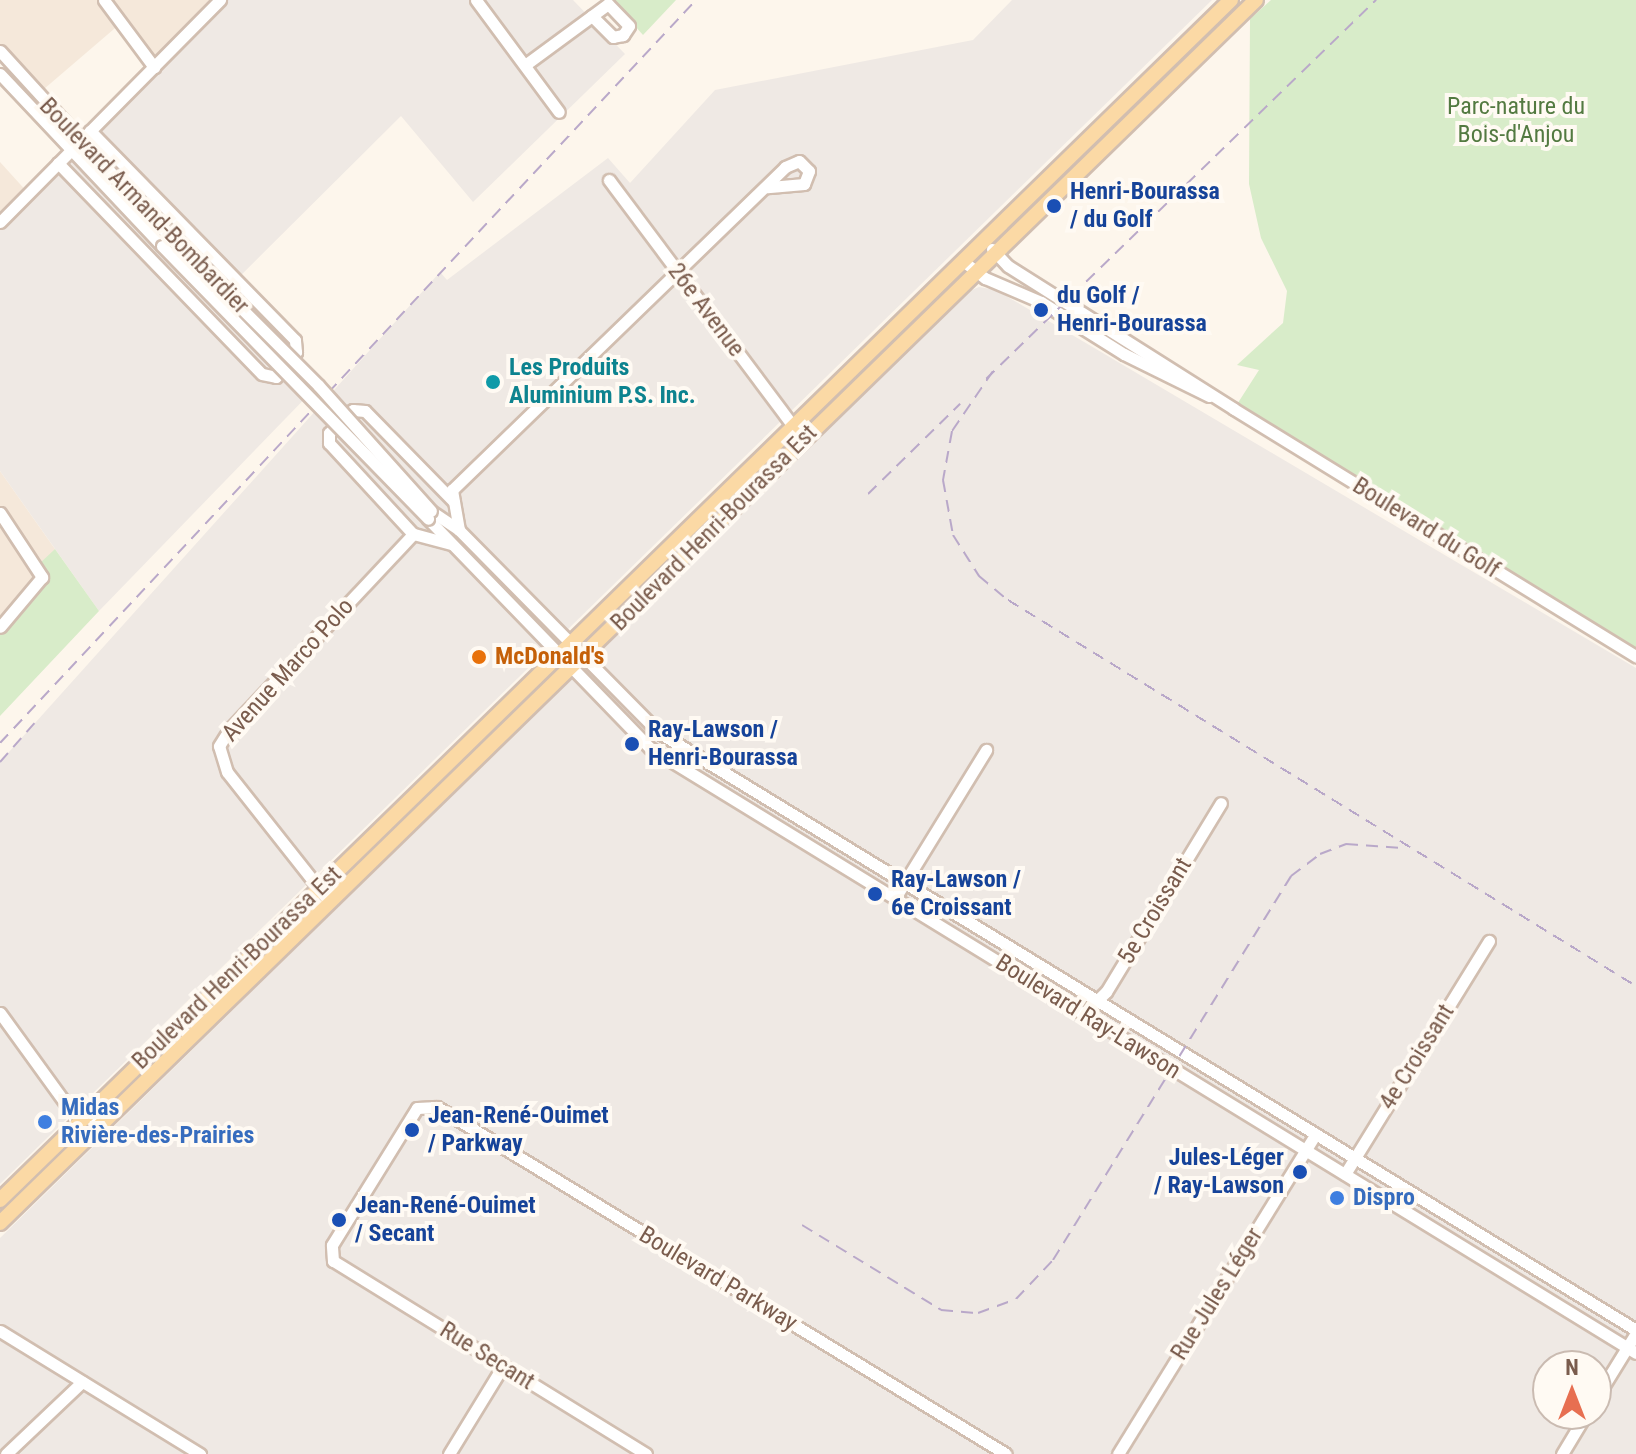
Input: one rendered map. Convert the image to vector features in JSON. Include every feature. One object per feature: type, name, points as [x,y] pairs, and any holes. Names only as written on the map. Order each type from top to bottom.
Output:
[{"type":"main road","name":"Boulevard Henri-Bourassa Est","points":[[578,650],[792,427],[1231,0]]},
{"type":"main road","name":"Boulevard Henri-Bourassa Est","points":[[0,1223],[325,896],[564,662],[803,439],[1256,0]]},
{"type":"main road","name":"Boulevard Henri-Bourassa Est","points":[[0,1200],[84,1118],[325,896]]},
{"type":"street","points":[[104,0],[154,67]]},
{"type":"street","points":[[0,222],[220,0]]},
{"type":"street","points":[[476,0],[559,112]]},
{"type":"street","points":[[525,65],[592,16]]},
{"type":"street","name":"Boulevard Armand-Bombardier","points":[[0,51],[166,241],[430,515],[452,545],[564,662]]},
{"type":"street","name":"Boulevard Armand-Bombardier","points":[[0,74],[69,152],[166,241]]},
{"type":"street","name":"Boulevard Armand-Bombardier","points":[[58,163],[262,374],[276,377],[296,352],[295,340],[90,131]]},
{"type":"street","name":"26e Avenue","points":[[609,180],[803,439]]},
{"type":"street","points":[[459,530],[452,490],[767,187]]},
{"type":"street","name":"Boulevard du Golf","points":[[986,241],[996,254],[1218,399],[1636,656]]},
{"type":"street","name":"Boulevard du Golf","points":[[963,261],[1163,374],[1218,399]]},
{"type":"street","points":[[452,545],[413,534],[329,443],[329,433],[353,410],[365,411],[454,502]]},
{"type":"street","points":[[0,513],[38,565],[39,586],[0,627]]},
{"type":"street","name":"Boulevard Armand-Bombardier","points":[[430,515],[459,530],[578,650]]},
{"type":"street","name":"Avenue Marco Polo","points":[[325,896],[227,772],[219,746],[229,730],[413,534]]},
{"type":"street","name":"Boulevard Ray-Lawson","points":[[578,650],[658,732],[1636,1332]]},
{"type":"street","name":"Boulevard Ray-Lawson","points":[[564,662],[650,748],[1632,1350]]},
{"type":"street","points":[[895,898],[986,750]]},
{"type":"street","name":"5e Croissant","points":[[1083,1014],[1097,1000],[1221,803]]},
{"type":"street","points":[[866,881],[876,864]]},
{"type":"street","name":"4e Croissant","points":[[1345,1174],[1489,941]]},
{"type":"street","points":[[0,1013],[71,1111],[101,1124]]},
{"type":"street","name":"Boulevard Parkway","points":[[330,1255],[413,1113],[431,1104],[1006,1454]]},
{"type":"street","name":"Rue Jules Léger","points":[[1118,1454],[1316,1134]]},
{"type":"street","name":"Rue Secant","points":[[330,1255],[646,1454]]},
{"type":"street","points":[[0,1331],[200,1454]]},
{"type":"street","points":[[1612,1377],[1632,1350],[1636,1332]]},
{"type":"street","points":[[449,1454],[503,1366]]},
{"type":"street","points":[[6,1454],[82,1382]]},
{"type":"street","points":[[1562,1454],[1576,1430]]},
{"type":"shaded area","points":[[0,0],[220,0],[154,67],[121,23],[37,95],[0,51]]},
{"type":"shaded area","points":[[218,0],[573,0],[625,54],[473,202],[401,116],[225,291],[318,385],[99,611],[0,471],[0,222]]},
{"type":"shaded area","points":[[1012,0],[1212,0],[0,1184],[0,762],[440,272],[447,280],[608,158],[630,183],[715,90],[973,40]]},
{"type":"shaded area","points":[[0,162],[29,194],[0,222]]},
{"type":"shaded area","points":[[979,287],[996,290],[1636,668],[1636,1454],[0,1454],[0,1238],[967,292]]},
{"type":"shaded area","points":[[0,471],[55,549],[0,627]]},
{"type":"green space","points":[[612,0],[676,0],[643,35]]},
{"type":"green space","name":"Parc-nature du Bois-d'Anjou","points":[[1271,0],[1636,0],[1636,656],[1234,409],[1259,370],[1237,365],[1283,323],[1287,291],[1261,238],[1249,184],[1250,19]]},
{"type":"green space","points":[[55,549],[99,611],[0,716],[0,627],[39,585],[38,565]]},
{"type":"railway","points":[[0,743],[696,0]]},
{"type":"railway","points":[[986,379],[1376,0]]},
{"type":"railway","points":[[993,371],[952,431],[943,480],[953,535],[979,576],[1008,600],[1636,986]]},
{"type":"railway","points":[[868,494],[960,404]]},
{"type":"railway","points":[[0,762],[38,719]]},
{"type":"railway","points":[[802,1225],[941,1310],[978,1313],[1016,1299],[1053,1260],[1291,876],[1320,854],[1346,844],[1402,848]]},
{"type":"place","name":"Henri-Bourassa / du Golf","points":[[1054,206]]},
{"type":"place","name":"du Golf / Henri-Bourassa","points":[[1041,310]]},
{"type":"place","name":"Les Produits Aluminium P.S. Inc.","points":[[493,382]]},
{"type":"place","name":"McDonald's","points":[[479,657]]},
{"type":"place","name":"Ray-Lawson / Henri-Bourassa","points":[[632,744]]},
{"type":"place","name":"Ray-Lawson / 6e Croissant","points":[[875,894]]},
{"type":"place","name":"Midas Rivière-des-Prairies","points":[[45,1122]]},
{"type":"place","name":"Jean-René-Ouimet / Parkway","points":[[412,1130]]},
{"type":"place","name":"Jules-Léger / Ray-Lawson","points":[[1300,1172]]},
{"type":"place","name":"Dispro","points":[[1337,1198]]},
{"type":"place","name":"Jean-René-Ouimet / Secant","points":[[339,1220]]}]
